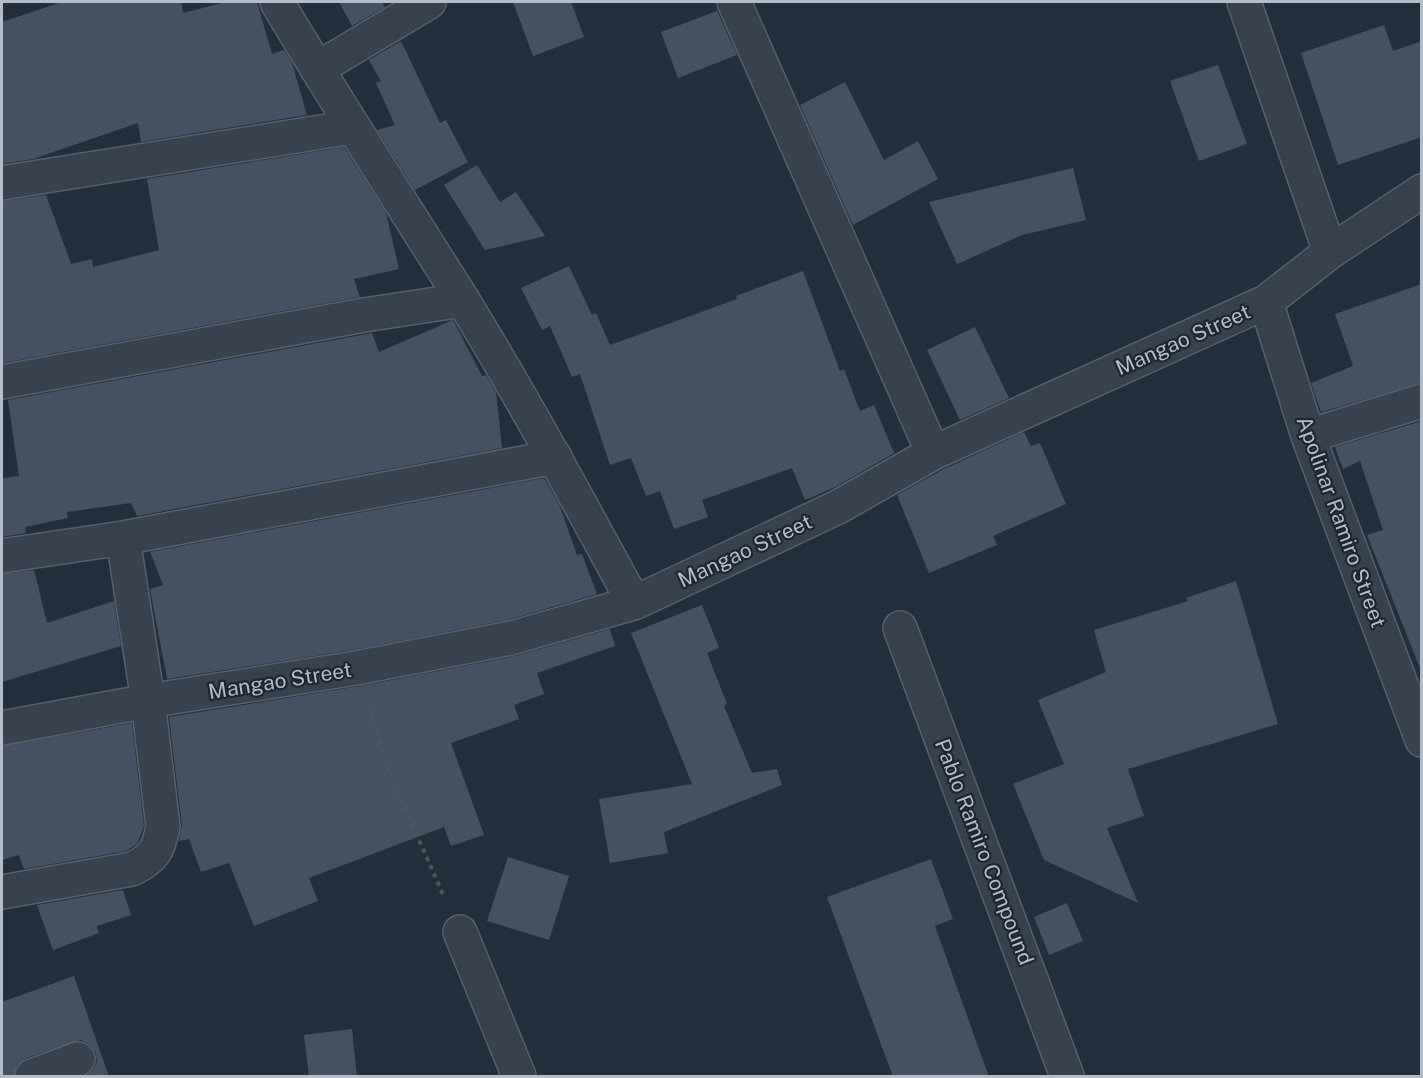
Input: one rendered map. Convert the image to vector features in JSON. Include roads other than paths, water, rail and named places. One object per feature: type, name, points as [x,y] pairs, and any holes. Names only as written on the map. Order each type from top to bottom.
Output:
[{"type":"street","points":[[278,2],[352,127],[462,300],[555,457],[634,603]]},
{"type":"street","points":[[317,69],[429,2]]},
{"type":"street","points":[[734,2],[933,453]]},
{"type":"street","points":[[1244,2],[1330,252]]},
{"type":"street","points":[[2,183],[352,127]]},
{"type":"street","name":"Mangao Street","points":[[2,728],[148,701],[356,668],[511,638],[634,603],[838,507],[933,453],[1266,302],[1330,252],[1422,191]]},
{"type":"street","points":[[2,382],[353,317],[462,300]]},
{"type":"street","name":"Apolinar Ramiro Street","points":[[1266,302],[1308,436],[1422,740]]},
{"type":"street","points":[[1308,436],[1422,401]]},
{"type":"street","points":[[2,556],[123,538],[555,457]]},
{"type":"street","points":[[2,892],[132,869],[150,859],[159,844],[163,827],[148,701],[123,538]]},
{"type":"street","name":"Pablo Ramiro Compound","points":[[900,628],[1067,1077]]},
{"type":"street","points":[[460,932],[519,1077]]},
{"type":"street","points":[[33,1077],[78,1059]]}]
